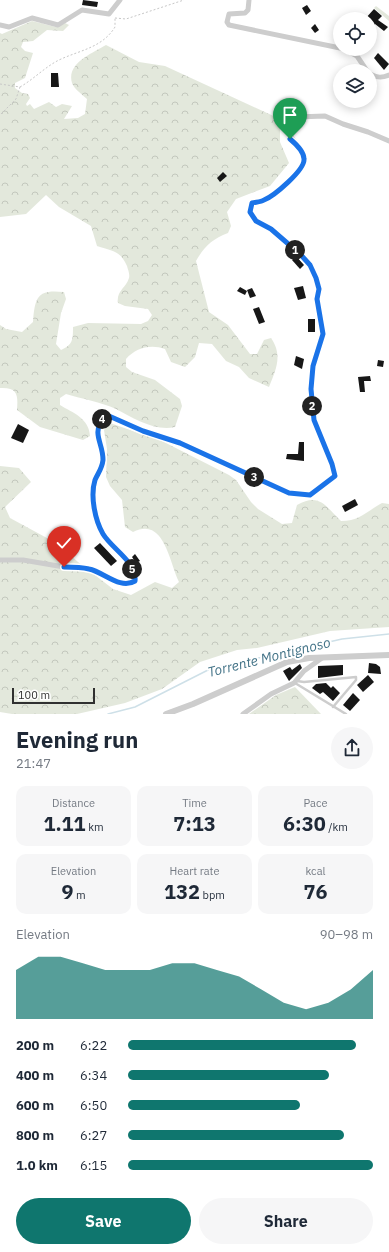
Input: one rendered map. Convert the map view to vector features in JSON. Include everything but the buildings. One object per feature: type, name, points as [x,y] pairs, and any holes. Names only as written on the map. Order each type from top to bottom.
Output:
[{"type":"street","points":[[0,25],[9,27],[32,18],[58,25],[82,10],[109,14],[120,0]]},
{"type":"street","points":[[249,0],[248,10],[245,13],[229,14],[227,22],[229,24],[333,46]]},
{"type":"street","points":[[377,77],[384,78],[389,75]]},
{"type":"street","points":[[0,560],[24,560],[64,567],[90,569],[122,584],[130,584],[135,581],[136,575],[131,567],[104,535],[97,520],[94,506],[95,481],[100,472],[103,461],[97,429],[101,419],[109,416],[143,431],[180,443],[289,493],[310,495],[335,476],[330,458],[314,420],[311,389],[313,366],[323,334],[317,299],[319,289],[316,278],[310,265],[301,255],[271,229],[256,221],[250,212],[252,203],[264,201],[294,176],[301,167],[304,160],[303,154],[290,139],[285,124],[296,117],[325,116],[389,141]]},
{"type":"street","points":[[166,714],[193,704],[287,662],[322,658],[389,655]]},
{"type":"street","points":[[243,714],[271,694],[296,682],[304,671],[322,658]]},
{"type":"lane","points":[[296,682],[356,677],[356,680],[334,706]]},
{"type":"lane","points":[[296,682],[346,714]]},
{"type":"path","points":[[109,14],[115,18],[126,19],[184,0]]},
{"type":"path","points":[[0,84],[20,87],[34,80],[60,60],[100,43],[115,28],[115,18]]},
{"type":"path","points":[[0,115],[16,99],[20,87]]},
{"type":"green space","points":[[376,6],[389,16],[389,21],[374,8]]},
{"type":"green space","points":[[32,21],[56,27],[65,23],[69,25],[63,31],[47,30],[33,41],[23,42],[21,47],[25,51],[33,53],[25,78],[15,83],[15,88],[22,93],[28,94],[30,98],[26,104],[27,106],[30,104],[34,109],[49,102],[56,107],[62,104],[72,106],[64,119],[78,118],[85,114],[87,99],[73,85],[71,76],[77,64],[88,55],[106,45],[139,62],[165,66],[280,119],[280,142],[289,163],[270,186],[236,199],[227,212],[231,226],[228,233],[209,244],[196,261],[209,312],[228,325],[250,354],[257,354],[264,340],[271,338],[275,344],[277,350],[277,362],[269,387],[249,378],[239,367],[226,361],[212,344],[199,343],[195,357],[185,367],[171,362],[165,349],[154,347],[144,348],[134,352],[126,359],[126,367],[132,372],[155,380],[180,399],[182,406],[175,427],[160,428],[152,426],[98,402],[66,394],[60,398],[60,405],[80,417],[87,425],[90,436],[83,440],[40,427],[17,410],[17,396],[14,391],[6,388],[0,388],[0,325],[6,329],[22,332],[33,322],[35,306],[39,296],[43,294],[55,291],[64,292],[66,299],[61,313],[56,344],[61,350],[68,346],[72,341],[73,327],[88,323],[141,324],[148,321],[152,315],[148,309],[125,306],[118,303],[118,295],[128,281],[129,276],[127,266],[124,261],[115,252],[97,246],[91,226],[59,207],[46,195],[26,214],[0,217],[0,33],[2,34]]},
{"type":"green space","points":[[110,423],[162,441],[229,475],[236,480],[251,502],[258,509],[282,524],[292,523],[297,505],[305,501],[311,500],[322,503],[327,506],[341,521],[348,521],[363,515],[382,503],[389,504],[389,627],[330,631],[257,648],[237,650],[200,662],[162,689],[125,703],[77,714],[12,714],[0,712],[0,466],[19,468],[31,482],[5,507],[10,518],[58,544],[78,562],[113,589],[131,595],[155,582],[172,588],[179,582],[164,543],[159,535],[152,530],[143,529],[133,532],[125,527],[122,500],[110,486],[106,477],[107,449],[104,430]]},
{"type":"green space","points":[[295,687],[321,714],[249,714],[276,695]]},
{"type":"waterway","name":"Torrente Montignoso","points":[[108,714],[135,707],[210,669],[342,639],[389,634]]},
{"type":"route","points":[[64,567],[90,569],[122,584],[130,584],[135,581],[136,575],[131,567],[104,535],[97,520],[94,506],[95,481],[100,472],[103,461],[97,429],[101,419],[109,416],[118,418],[143,431],[158,434],[180,443],[289,493],[310,495],[335,476],[332,464],[314,420],[311,389],[313,366],[317,348],[323,334],[317,299],[319,289],[316,278],[310,265],[301,255],[271,229],[256,221],[250,212],[252,203],[264,201],[294,176],[301,167],[304,160],[303,154],[296,144],[290,139]]}]
